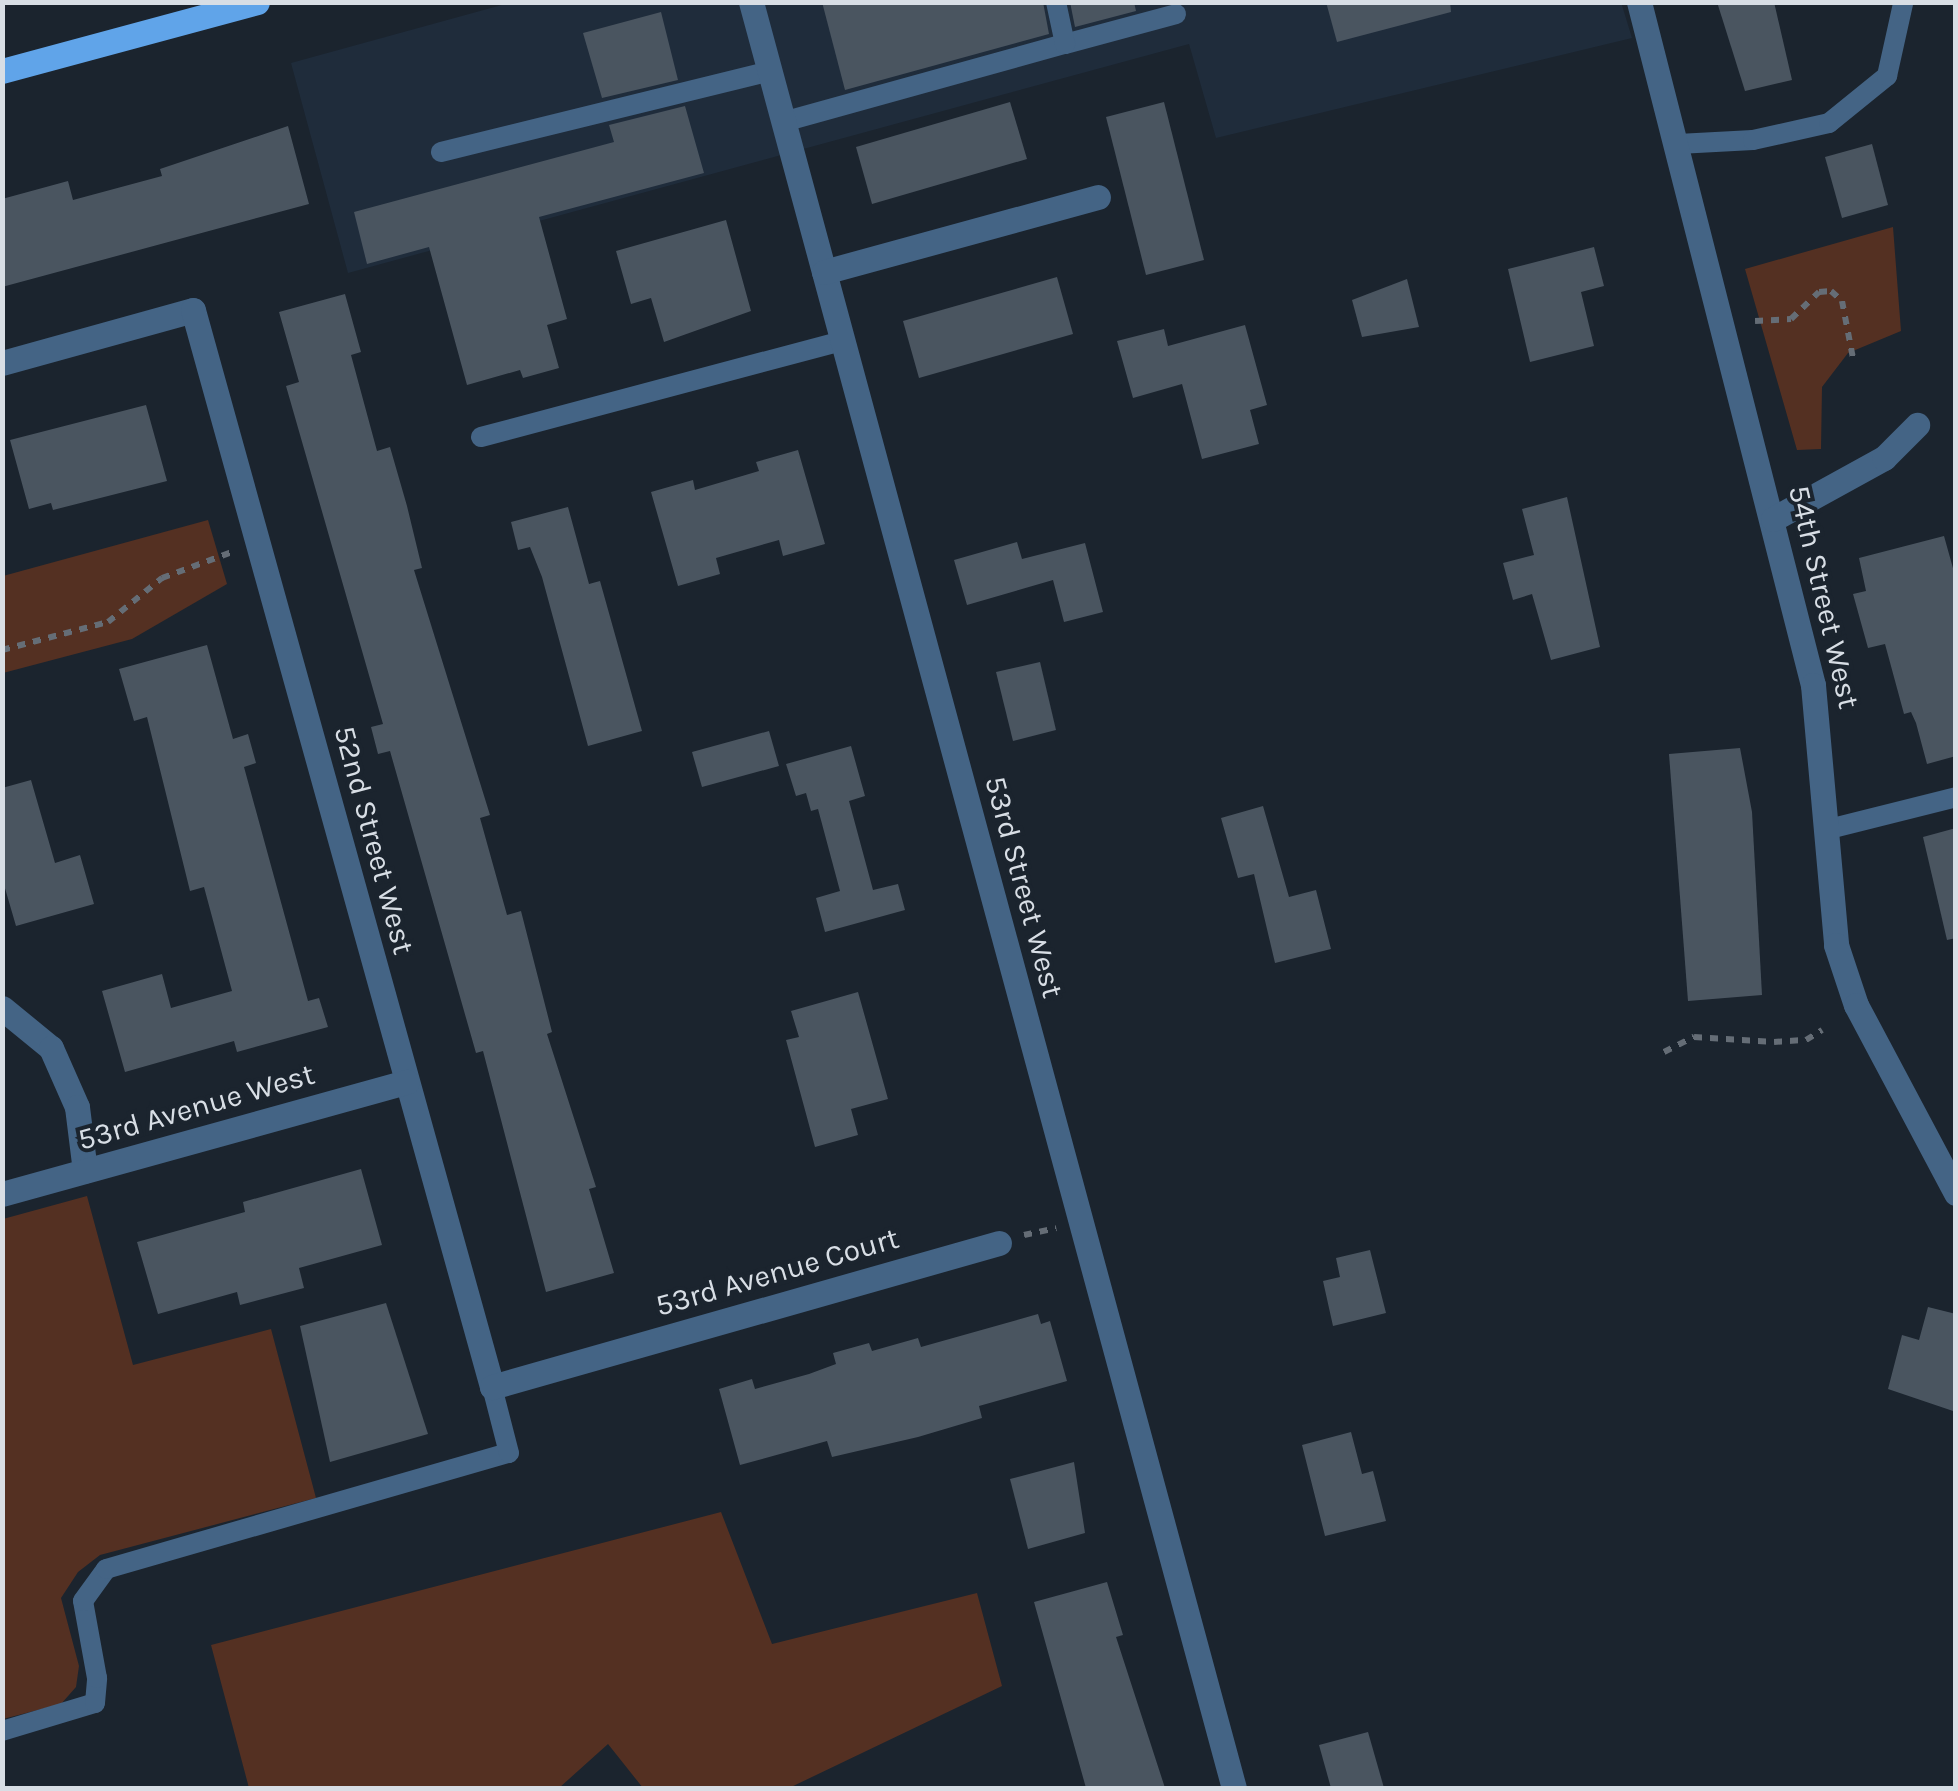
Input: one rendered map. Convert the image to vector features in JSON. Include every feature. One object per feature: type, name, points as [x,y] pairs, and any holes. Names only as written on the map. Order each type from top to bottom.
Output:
[{"type":"main road","points":[[2,71],[257,2]]},
{"type":"street","name":"53rd Street West","points":[[751,2],[1234,1788]]},
{"type":"street","name":"54th Street West","points":[[1640,2],[1774,519],[1822,735],[1826,883],[1843,970],[1956,1192]]},
{"type":"street","points":[[824,272],[1098,197]]},
{"type":"street","name":"52nd Street West","points":[[2,363],[194,310],[492,1387]]},
{"type":"street","points":[[1774,519],[1884,458],[1917,425]]},
{"type":"street","points":[[2,1008],[50,1048],[78,1107],[85,1171]]},
{"type":"street","name":"53rd Avenue West","points":[[2,1194],[408,1082]]},
{"type":"street","name":"53rd Avenue Court","points":[[492,1387],[999,1243]]},
{"type":"lane","points":[[1056,2],[1065,44]]},
{"type":"lane","points":[[1678,144],[1753,140],[1829,122],[1887,76],[1903,4]]},
{"type":"lane","points":[[784,122],[1176,14]]},
{"type":"lane","points":[[441,152],[770,72]]},
{"type":"lane","points":[[481,437],[843,341]]},
{"type":"lane","points":[[1825,830],[1956,796]]},
{"type":"lane","points":[[2,1731],[94,1703],[97,1678],[83,1601],[106,1568],[510,1453],[492,1387]]},
{"type":"path","points":[[1755,321],[1790,319],[1819,292],[1830,292],[1842,301],[1853,358]]},
{"type":"path","points":[[2,650],[108,622],[177,571],[259,547]]},
{"type":"path","points":[[1664,1052],[1694,1037],[1774,1042],[1806,1040],[1822,1030]]},
{"type":"path","points":[[999,1243],[1082,1223]]},
{"type":"shaded area","points":[[513,2],[1621,2],[1632,38],[1216,138],[1189,44],[348,273],[291,63]]},
{"type":"shaded area","points":[[1893,227],[1901,331],[1848,353],[1822,387],[1821,449],[1797,450],[1745,269]]},
{"type":"shaded area","points":[[208,520],[227,584],[132,639],[3,673],[3,576]]},
{"type":"shaded area","points":[[87,1196],[133,1365],[271,1329],[316,1498],[100,1555],[78,1572],[61,1598],[79,1666],[76,1687],[61,1704],[3,1719],[3,1219]]},
{"type":"shaded area","points":[[721,1512],[772,1644],[977,1593],[1002,1686],[789,1788],[643,1788],[608,1744],[559,1788],[249,1788],[211,1645]]},
{"type":"building","points":[[822,2],[1043,2],[1049,34],[845,90]]},
{"type":"building","points":[[1070,2],[1134,2],[1136,11],[1075,27]]},
{"type":"building","points":[[1326,2],[1450,2],[1451,12],[1337,42]]},
{"type":"building","points":[[1717,2],[1774,2],[1792,80],[1745,91]]},
{"type":"building","points":[[661,12],[678,80],[602,98],[583,33]]},
{"type":"building","points":[[1010,102],[1027,159],[872,204],[856,147]]},
{"type":"building","points":[[1164,102],[1204,260],[1146,275],[1106,117]]},
{"type":"building","points":[[685,106],[704,173],[539,217],[567,319],[547,325],[559,368],[523,378],[520,370],[467,385],[429,247],[367,264],[354,212],[614,142],[609,125]]},
{"type":"building","points":[[288,126],[309,204],[2,287],[2,199],[68,181],[73,200],[162,176],[160,169]]},
{"type":"building","points":[[1872,144],[1888,205],[1842,218],[1825,157]]},
{"type":"building","points":[[726,220],[751,311],[664,342],[651,298],[631,304],[616,251]]},
{"type":"building","points":[[1594,247],[1604,286],[1581,292],[1594,346],[1530,362],[1508,269]]},
{"type":"building","points":[[1057,277],[1073,334],[919,378],[903,321]]},
{"type":"building","points":[[1407,279],[1419,327],[1362,337],[1352,300]]},
{"type":"building","points":[[345,294],[361,352],[351,355],[377,451],[390,447],[422,568],[414,570],[490,815],[480,818],[507,915],[521,911],[552,1032],[547,1034],[596,1187],[589,1189],[614,1273],[546,1292],[483,1051],[476,1053],[390,751],[378,754],[371,727],[383,724],[286,386],[299,382],[279,312]]},
{"type":"building","points":[[1245,325],[1267,405],[1250,410],[1259,444],[1202,459],[1182,384],[1133,398],[1117,341],[1164,329],[1168,346]]},
{"type":"building","points":[[146,405],[167,481],[53,510],[51,503],[29,509],[10,440]]},
{"type":"building","points":[[798,450],[825,544],[783,556],[779,540],[716,558],[720,574],[678,586],[651,492],[693,480],[695,490],[759,471],[756,462]]},
{"type":"building","points":[[1567,497],[1600,647],[1551,660],[1532,594],[1513,600],[1503,563],[1534,555],[1522,509]]},
{"type":"building","points":[[568,507],[589,584],[600,581],[642,731],[588,746],[542,577],[530,547],[518,550],[511,522]]},
{"type":"building","points":[[1944,536],[1956,579],[1956,756],[1927,764],[1911,712],[1904,714],[1885,644],[1868,648],[1853,594],[1866,591],[1859,558]]},
{"type":"building","points":[[1017,542],[1022,559],[1085,543],[1103,612],[1064,622],[1053,580],[967,605],[954,560]]},
{"type":"building","points":[[207,645],[233,739],[248,734],[256,763],[244,767],[308,1001],[319,998],[328,1027],[237,1052],[234,1041],[125,1072],[102,991],[162,974],[171,1008],[232,991],[204,887],[190,891],[147,717],[134,721],[119,669]]},
{"type":"building","points":[[1040,662],[1056,730],[1013,741],[996,672]]},
{"type":"building","points":[[769,731],[779,766],[702,787],[692,752]]},
{"type":"building","points":[[851,746],[865,796],[849,801],[873,890],[898,884],[905,910],[825,932],[816,898],[840,891],[818,809],[811,811],[806,793],[796,796],[786,764]]},
{"type":"building","points":[[1740,748],[1752,812],[1762,995],[1688,1001],[1669,754]]},
{"type":"building","points":[[31,780],[55,863],[80,855],[94,904],[16,926],[2,878],[2,788]]},
{"type":"building","points":[[1263,806],[1289,897],[1316,890],[1331,949],[1275,963],[1254,874],[1238,878],[1221,818]]},
{"type":"building","points":[[1956,828],[1956,938],[1947,940],[1923,837]]},
{"type":"building","points":[[858,992],[888,1099],[851,1109],[858,1135],[815,1147],[786,1040],[799,1037],[791,1011]]},
{"type":"building","points":[[361,1169],[382,1245],[299,1268],[304,1288],[240,1305],[237,1292],[158,1314],[137,1242],[245,1212],[243,1202]]},
{"type":"building","points":[[1370,1250],[1386,1313],[1333,1326],[1323,1281],[1340,1277],[1336,1258]]},
{"type":"building","points":[[386,1303],[428,1434],[330,1462],[300,1326]]},
{"type":"building","points":[[1928,1307],[1956,1314],[1956,1412],[1888,1389],[1902,1335],[1919,1340]]},
{"type":"building","points":[[1038,1314],[1041,1324],[1050,1321],[1067,1381],[979,1406],[982,1418],[918,1437],[832,1457],[827,1441],[740,1465],[719,1389],[752,1379],[755,1389],[809,1374],[836,1364],[833,1353],[869,1343],[872,1351],[918,1338],[921,1347]]},
{"type":"building","points":[[1351,1432],[1362,1474],[1373,1471],[1386,1521],[1325,1536],[1302,1445]]},
{"type":"building","points":[[1074,1462],[1085,1533],[1028,1549],[1010,1479]]},
{"type":"building","points":[[1107,1582],[1123,1635],[1116,1637],[1165,1788],[1086,1788],[1034,1602]]},
{"type":"building","points":[[1368,1732],[1384,1788],[1331,1788],[1319,1745]]}]
